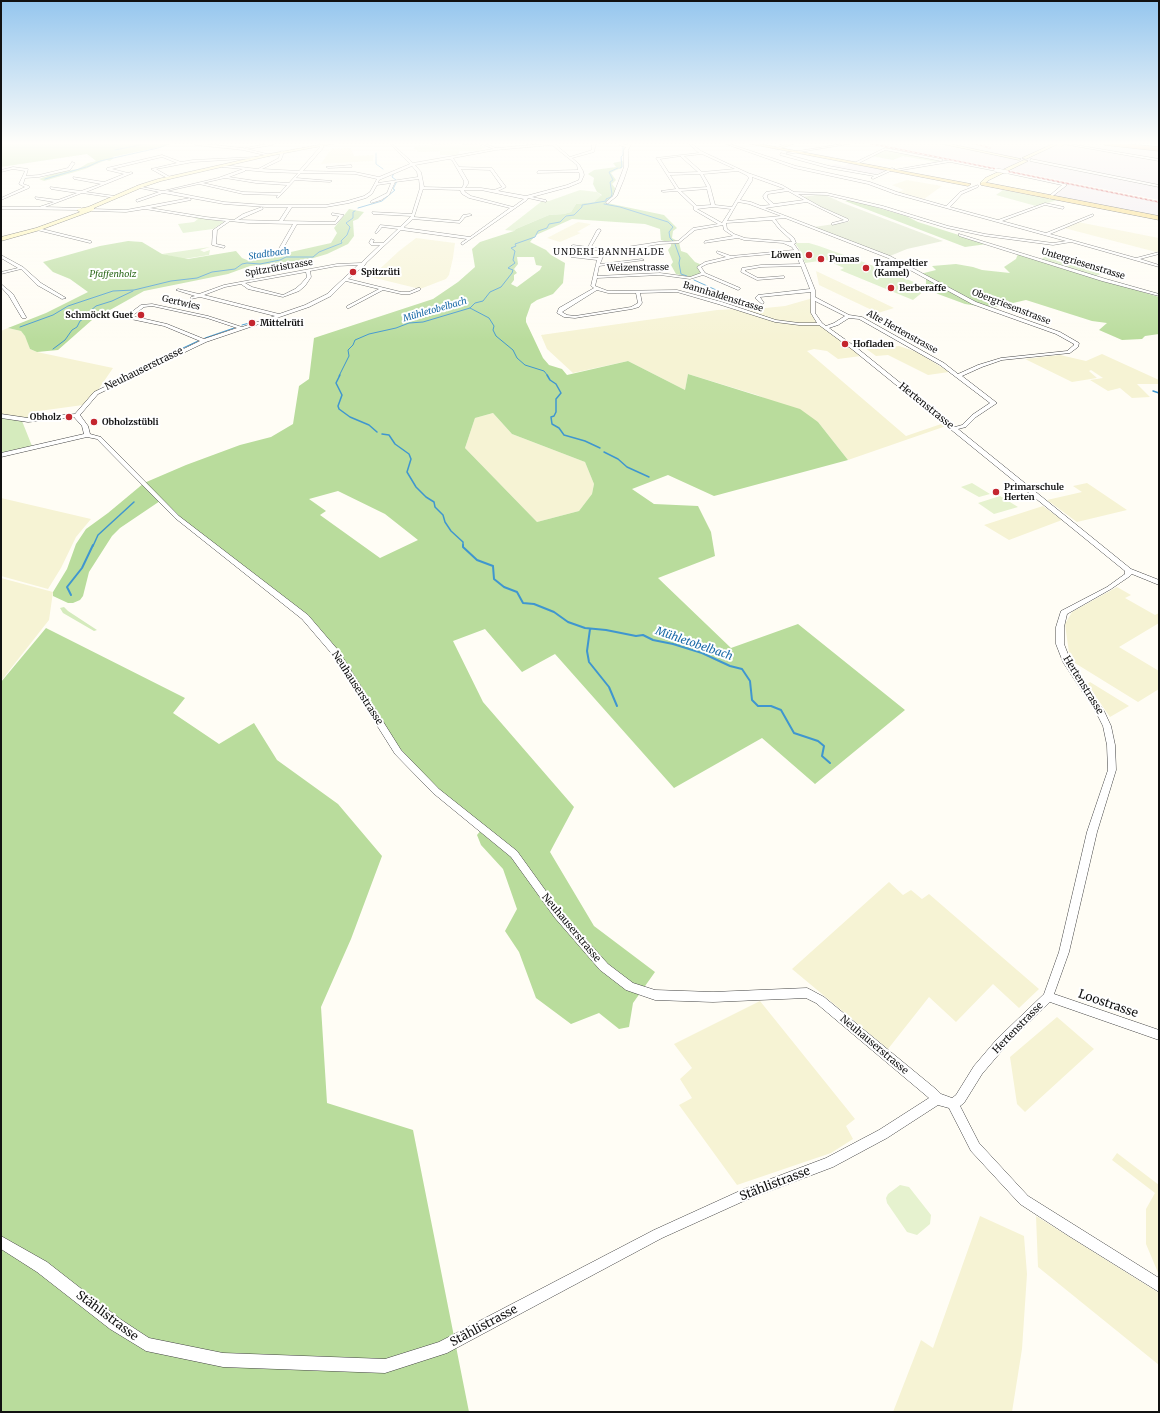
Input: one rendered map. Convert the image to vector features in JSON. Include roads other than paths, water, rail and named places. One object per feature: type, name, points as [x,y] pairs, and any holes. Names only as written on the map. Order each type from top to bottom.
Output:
[{"type":"main road","points":[[1109,209],[1159,218]]},
{"type":"street","points":[[38,209],[91,209],[122,211],[138,209]]},
{"type":"street","points":[[152,209],[228,221],[280,223],[336,223],[342,214],[333,214]]},
{"type":"street","points":[[234,221],[244,215],[260,209]]},
{"type":"street","points":[[280,223],[289,209]]},
{"type":"street","name":"Neuhauserstrasse","points":[[77,415],[96,393],[108,386],[204,341],[322,299],[346,280],[386,244],[413,216],[415,209]]},
{"type":"street","points":[[462,244],[512,209]]},
{"type":"street","points":[[695,209],[702,214],[723,223]]},
{"type":"street","points":[[732,209],[723,223],[725,230],[737,237],[751,240],[791,244]]},
{"type":"street","name":"Obergriesenstrasse","points":[[765,209],[889,257],[974,303],[1058,333],[1076,343],[1076,346],[1068,352],[1001,359],[958,376]]},
{"type":"street","points":[[824,209],[847,220],[832,224]]},
{"type":"street","points":[[888,209],[952,229],[992,236],[1053,244],[1072,241]]},
{"type":"street","points":[[954,209],[1159,266]]},
{"type":"street","points":[[999,221],[1032,209]]},
{"type":"street","points":[[1,239],[38,229],[82,210]]},
{"type":"street","points":[[373,212],[460,222],[464,216],[470,215]]},
{"type":"street","points":[[1046,234],[1092,215]]},
{"type":"street","points":[[573,246],[607,250],[659,243],[679,242],[694,229],[723,223],[773,219],[785,216]]},
{"type":"street","name":"Untergriesenstrasse","points":[[913,217],[919,221],[965,237],[1104,280],[1159,295]]},
{"type":"street","name":"Hertenstrasse","points":[[773,219],[780,228],[792,238],[794,243],[791,244],[797,250],[812,290],[813,314],[820,324],[855,349],[1129,570],[1128,575],[1109,588],[1064,613],[1060,627],[1060,644],[1067,662],[1101,713],[1107,726],[1111,745],[1112,770],[1092,832],[1064,952],[1048,997],[1001,1043],[978,1070],[960,1099],[954,1104]]},
{"type":"street","points":[[224,247],[214,245],[215,230],[228,221]]},
{"type":"street","points":[[279,252],[295,223]]},
{"type":"street","points":[[376,225],[471,238]]},
{"type":"street","points":[[376,232],[381,226]]},
{"type":"street","points":[[38,229],[90,242]]},
{"type":"street","points":[[589,248],[599,230]]},
{"type":"street","points":[[705,242],[737,237]]},
{"type":"street","points":[[372,240],[372,244],[386,244]]},
{"type":"street","points":[[607,250],[602,253],[599,259],[593,286],[596,288],[561,309],[560,312],[566,316],[575,318],[632,308],[640,303],[638,291]]},
{"type":"street","points":[[738,289],[703,274],[699,267],[729,257],[797,250]]},
{"type":"street","points":[[718,252],[729,257]]},
{"type":"street","points":[[1137,259],[1159,253]]},
{"type":"street","points":[[1,256],[22,268],[39,284],[64,298]]},
{"type":"street","points":[[571,256],[599,259]]},
{"type":"street","points":[[598,265],[642,260]]},
{"type":"street","name":"Spitzrütistrasse","points":[[193,298],[216,288],[308,270],[348,264],[364,264]]},
{"type":"street","points":[[783,277],[758,281],[743,272],[743,269],[768,266],[803,265]]},
{"type":"street","points":[[1,273],[22,268]]},
{"type":"street","points":[[242,283],[250,288],[283,296],[303,285],[310,275],[308,270]]},
{"type":"street","name":"Weizenstrasse","points":[[595,278],[660,274],[690,278],[703,274]]},
{"type":"street","points":[[346,280],[401,293],[410,293],[418,289]]},
{"type":"street","points":[[1,284],[11,294],[24,317]]},
{"type":"street","name":"Bannhaldenstrasse","points":[[596,288],[608,292],[680,292],[775,321],[799,324],[820,324]]},
{"type":"street","points":[[349,307],[382,289]]},
{"type":"street","points":[[178,290],[278,315]]},
{"type":"street","points":[[762,303],[757,298],[758,296],[812,290]]},
{"type":"street","name":"Alte Hertenstrasse","points":[[813,298],[848,316],[860,318],[942,364],[958,376]]},
{"type":"street","name":"Gertwies","points":[[204,341],[165,325],[128,317],[144,306],[152,305],[208,317],[242,328]]},
{"type":"street","points":[[825,328],[836,324],[848,316]]},
{"type":"street","points":[[954,429],[964,426],[974,416],[994,403],[958,376]]},
{"type":"street","points":[[1,416],[28,420],[77,415],[77,417],[86,426],[87,434],[1,455]]},
{"type":"street","name":"Neuhauserstrasse","points":[[87,434],[99,438],[117,454],[178,517],[305,618],[335,652],[398,752],[436,791],[514,854],[558,915],[604,967],[630,988],[655,995],[706,996],[807,993],[820,1000],[933,1094],[937,1099]]},
{"type":"street","points":[[1129,570],[1159,583]]},
{"type":"street","name":"Loostrasse","points":[[1048,997],[1159,1035]]},
{"type":"street","points":[[937,1099],[954,1104],[954,1110],[975,1147],[1024,1200],[1159,1285]]},
{"type":"street","name":"Stählistrasse","points":[[1,1242],[42,1266],[115,1324],[146,1344],[223,1360],[385,1366],[442,1348],[658,1234],[744,1195],[830,1163],[883,1134],[937,1099]]},
{"type":"waterway","name":"Mühletobelbach","points":[[470,308],[475,303],[483,301],[490,292],[501,287],[512,273],[513,270],[508,268],[515,263],[513,260],[515,251],[511,248],[516,246],[515,244],[535,237],[538,231],[547,228],[549,224],[560,222],[566,216],[574,215],[580,209]]},
{"type":"waterway","points":[[626,209],[668,222],[673,227],[669,232],[670,238],[673,241]]},
{"type":"waterway","name":"Stadtbach","points":[[20,327],[53,315],[68,306],[113,291],[134,290],[171,281],[197,278],[212,272],[235,269],[242,264],[247,263],[260,264],[280,260],[286,257],[313,257],[319,252],[342,243],[341,241],[347,235],[350,227],[346,223],[353,218],[353,212],[355,211]]},
{"type":"waterway","points":[[675,244],[680,258],[679,263],[681,274],[687,276]]},
{"type":"waterway","points":[[694,280],[736,299]]},
{"type":"waterway","name":"Stadtbach","points":[[53,349],[65,340],[72,330],[77,327],[80,321],[88,316],[90,311],[96,306],[112,301],[133,291]]},
{"type":"waterway","name":"Mühletobelbach","points":[[339,376],[349,356],[348,350],[353,345],[355,340],[369,334],[396,328],[409,323],[423,322],[470,308]]},
{"type":"waterway","points":[[470,308],[489,318],[494,326],[493,330],[496,336],[513,350],[517,358],[525,365],[544,371],[548,376]]},
{"type":"waterway","points":[[242,325],[253,322]]},
{"type":"waterway","points":[[205,338],[234,328]]},
{"type":"waterway","points":[[183,348],[198,341]]},
{"type":"waterway","name":"Mühletobelbach","points":[[340,375],[336,383],[342,395],[338,406],[339,409],[350,417],[369,425],[377,432]]},
{"type":"waterway","points":[[547,375],[550,380],[556,384],[561,393],[556,399],[556,412],[554,416],[551,417],[552,424],[559,428],[564,435],[585,441],[600,448]]},
{"type":"waterway","points":[[1153,391],[1159,393]]},
{"type":"waterway","name":"Mühletobelbach","points":[[382,434],[389,435],[395,444],[409,454],[411,459],[407,472],[416,487],[426,497],[434,502],[435,507],[443,515],[445,522],[451,531],[463,542],[463,547],[477,560],[493,566],[494,579],[504,587],[517,592],[523,603],[534,604],[554,612],[568,622],[585,628],[606,630],[636,636],[643,635],[653,640],[673,644],[702,653],[730,666],[742,669],[750,681],[752,700],[758,706],[771,706],[781,710],[794,733],[818,741],[824,746],[822,756],[830,763]]},
{"type":"waterway","points":[[604,452],[618,459],[627,467],[649,477]]},
{"type":"waterway","points":[[93,546],[98,535],[134,502]]},
{"type":"waterway","points":[[71,595],[67,587],[82,568],[93,545]]},
{"type":"waterway","points":[[590,629],[587,651],[589,662],[609,687],[617,706]]},
{"type":"place","name":"Löwen","points":[[809,255]]},
{"type":"place","name":"Pumas","points":[[821,259]]},
{"type":"place","name":"Trampeltier (Kamel)","points":[[866,268]]},
{"type":"place","name":"Spitzrüti","points":[[353,272]]},
{"type":"place","name":"Berberaffe","points":[[891,288]]},
{"type":"place","name":"Schmöckt Guet","points":[[141,315]]},
{"type":"place","name":"Mittelrüti","points":[[252,323]]},
{"type":"place","name":"Hofladen","points":[[845,344]]},
{"type":"place","name":"Obholz","points":[[69,417]]},
{"type":"place","name":"Obholzstübli","points":[[94,422]]},
{"type":"place","name":"Primarschule Herten","points":[[996,492]]},
{"type":"district","name":"UNDERI BANNHALDE","points":[[609,252]]},
{"type":"park label","name":"Pfaffenholz","points":[[113,274]]}]
